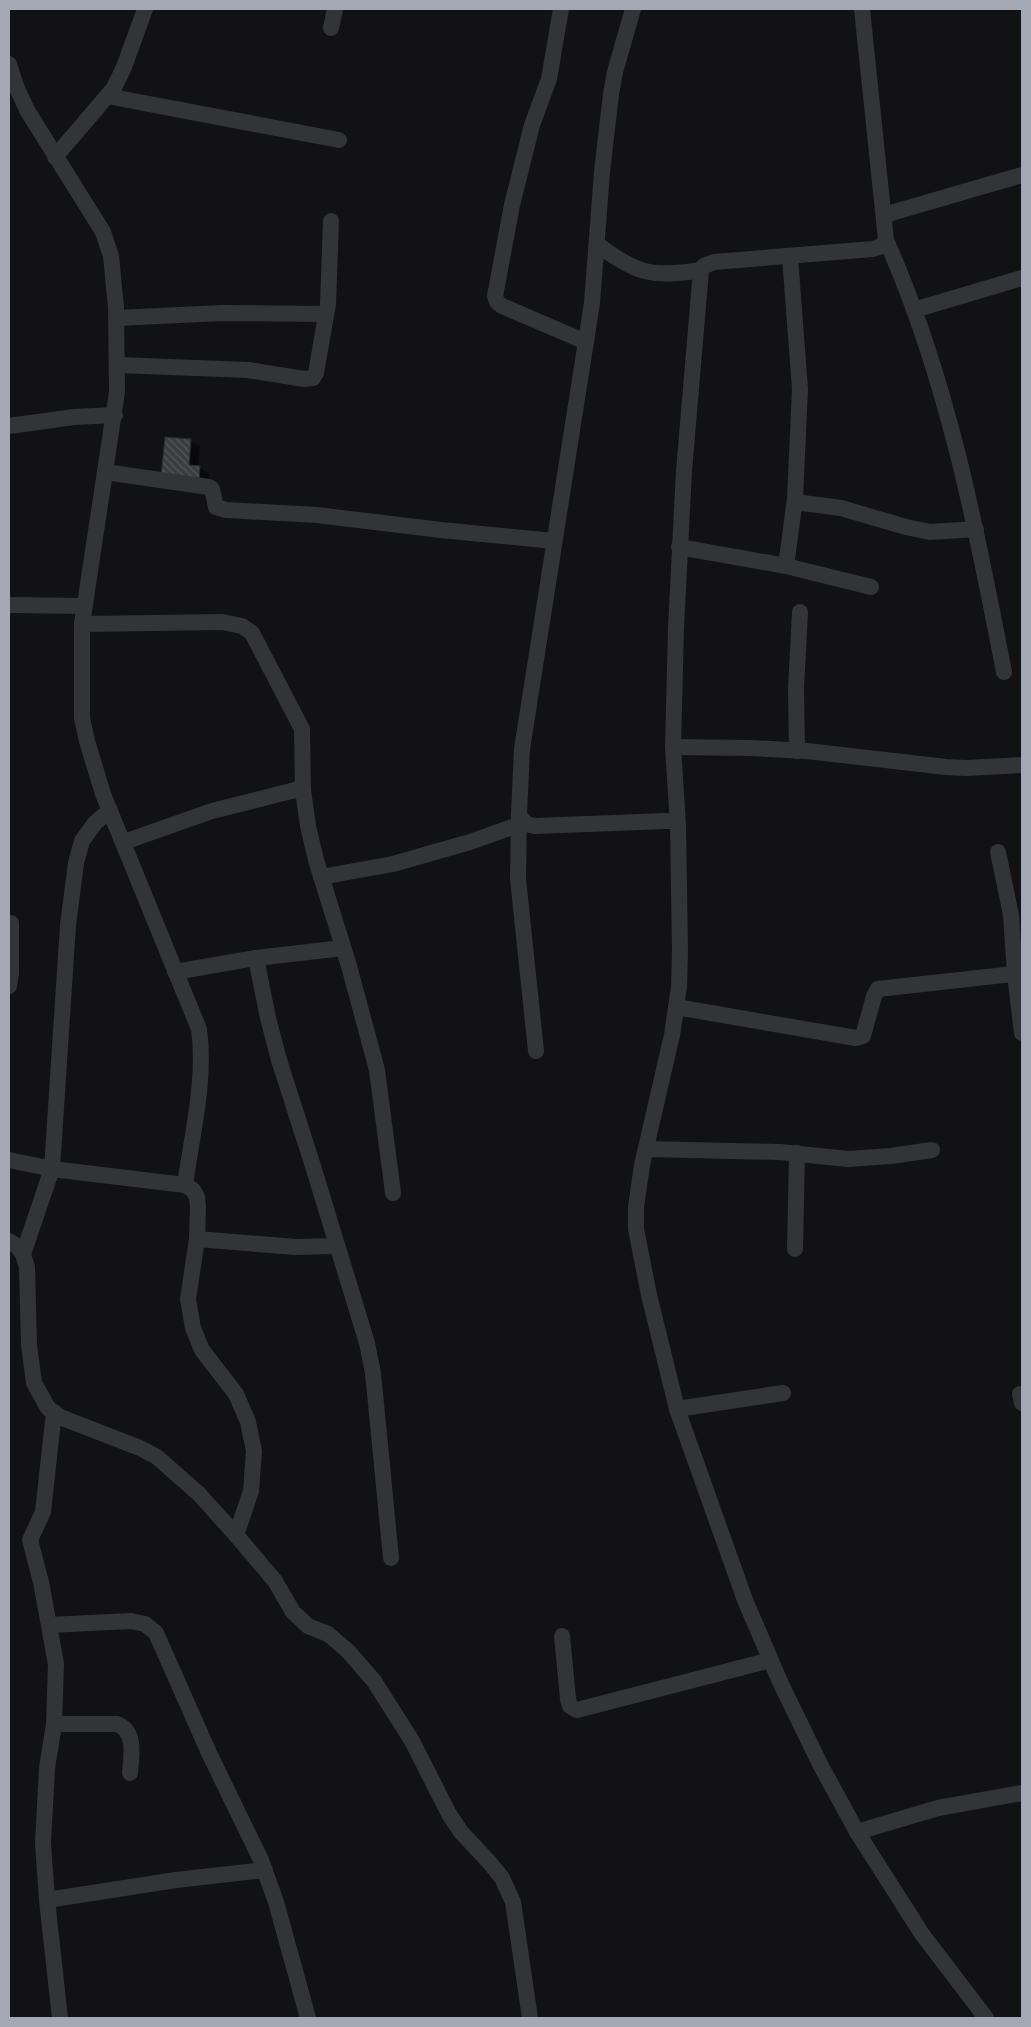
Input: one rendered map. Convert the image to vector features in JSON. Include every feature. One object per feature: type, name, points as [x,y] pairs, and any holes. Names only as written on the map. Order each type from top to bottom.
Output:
[{"type":"street","points":[[55,156],[114,88],[124,67],[145,9]]},
{"type":"street","points":[[331,28],[335,9]]},
{"type":"street","points":[[561,9],[549,79],[530,134],[512,205],[495,296],[497,302],[502,306],[586,342]]},
{"type":"street","points":[[536,1052],[518,879],[519,774],[592,303],[602,172],[611,94],[615,72],[633,9]]},
{"type":"street","points":[[862,9],[886,240],[914,310],[959,456],[976,529],[1004,672]]},
{"type":"street","points":[[10,73],[27,110],[103,232],[111,256],[117,318],[118,365],[115,415],[82,624],[82,718],[103,794],[199,1029],[201,1074],[185,1185]]},
{"type":"street","points":[[107,96],[339,140]]},
{"type":"street","points":[[884,215],[1022,175]]},
{"type":"street","points":[[118,365],[248,370],[313,378],[316,373],[326,314],[331,221]]},
{"type":"street","points":[[886,240],[882,246],[873,249],[714,262],[704,266],[702,270],[679,547],[673,689],[673,747],[678,825],[680,951],[672,1035],[646,1149],[636,1207],[636,1229],[649,1296],[677,1409],[745,1600],[770,1660],[821,1766],[857,1832],[922,1934],[986,2018]]},
{"type":"street","points":[[597,244],[618,260],[652,274],[672,275],[702,270]]},
{"type":"street","points":[[786,566],[795,502],[800,388],[790,257]]},
{"type":"street","points":[[914,310],[1022,278]]},
{"type":"street","points":[[117,318],[222,313],[326,314]]},
{"type":"street","points":[[9,426],[74,417],[115,415]]},
{"type":"street","points":[[105,472],[209,487],[212,489],[216,507],[226,510],[317,515],[440,530],[554,540]]},
{"type":"street","points":[[795,502],[841,508],[930,532],[976,529]]},
{"type":"street","points":[[679,547],[786,566],[871,587]]},
{"type":"street","points":[[9,605],[85,606]]},
{"type":"street","points":[[797,750],[796,688],[800,612]]},
{"type":"street","points":[[82,624],[222,622],[248,629],[252,633],[302,729],[303,788],[308,826],[377,1070],[393,1193]]},
{"type":"street","points":[[673,747],[797,750],[966,768],[1022,764]]},
{"type":"street","points":[[124,842],[200,814],[303,788]]},
{"type":"street","points":[[23,1254],[52,1169],[68,925],[76,863],[82,842],[95,823],[110,810]]},
{"type":"street","points":[[321,877],[393,864],[470,842],[519,820],[528,825],[535,826],[666,820],[673,821],[678,825]]},
{"type":"street","points":[[998,852],[1010,908],[1019,974],[1022,1033]]},
{"type":"street","points":[[9,986],[11,973],[11,922]]},
{"type":"street","points":[[175,972],[256,958],[343,948]]},
{"type":"street","points":[[256,958],[279,1060],[359,1315],[372,1373],[391,1558]]},
{"type":"street","points":[[676,1007],[860,1038],[865,1030],[874,996],[878,989],[1019,974]]},
{"type":"street","points":[[646,1149],[797,1153],[822,1158],[848,1159],[891,1156],[932,1150]]},
{"type":"street","points":[[794,1249],[797,1153]]},
{"type":"street","points":[[9,1160],[52,1169],[185,1185],[193,1190],[197,1197],[197,1239],[188,1299],[193,1328],[202,1350],[236,1394],[248,1422],[254,1451],[251,1491],[236,1534]]},
{"type":"street","points":[[197,1239],[296,1247],[337,1246]]},
{"type":"street","points":[[9,1241],[17,1246],[23,1254],[27,1267],[29,1345],[34,1383],[48,1408],[60,1417],[140,1448],[156,1457],[199,1494],[236,1534],[275,1581],[293,1612],[308,1626],[328,1634],[348,1651],[374,1681],[412,1741],[452,1820],[460,1832],[490,1862],[502,1878],[513,1902],[530,2018]]},
{"type":"street","points":[[677,1409],[783,1393]]},
{"type":"street","points":[[54,1412],[43,1512],[30,1540],[56,1664],[54,1724],[47,1768],[43,1843],[47,1900],[60,2018]]},
{"type":"street","points":[[49,1625],[131,1620],[145,1624],[156,1633],[209,1753],[237,1807],[265,1870],[276,1902],[308,2018]]},
{"type":"street","points":[[562,1636],[568,1699],[570,1706],[577,1710],[770,1660]]},
{"type":"street","points":[[54,1724],[117,1724],[124,1727],[130,1737],[132,1747],[130,1774]]},
{"type":"street","points":[[857,1832],[938,1808],[1022,1793]]},
{"type":"street","points":[[47,1900],[176,1880],[265,1870]]},
{"type":"building","points":[[165,437],[191,439],[189,465],[200,466],[199,480],[161,477]]}]
